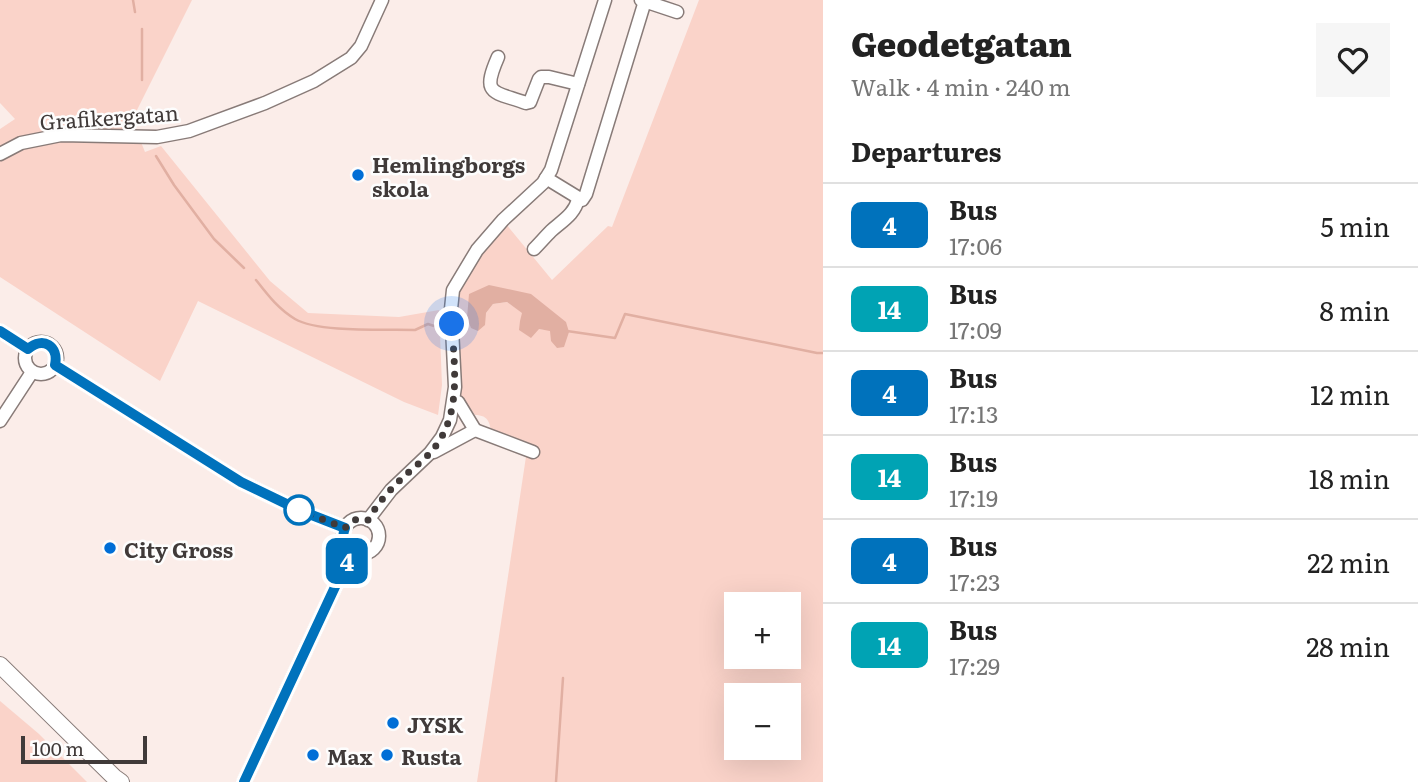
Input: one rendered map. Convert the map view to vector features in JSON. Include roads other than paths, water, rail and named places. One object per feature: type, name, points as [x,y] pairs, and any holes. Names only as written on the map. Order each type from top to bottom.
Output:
[{"type":"main road","points":[[0,665],[121,782]]},
{"type":"main road","points":[[0,671],[62,731],[107,782]]},
{"type":"street","name":"Grafikergatan","points":[[0,154],[21,143],[61,135],[157,137],[189,131],[265,103],[314,81],[351,58],[361,46],[382,0]]},
{"type":"street","points":[[368,520],[391,489],[430,453],[450,420],[455,387],[451,309],[453,290],[477,250],[503,220],[543,183],[551,170],[605,0]]},
{"type":"street","points":[[546,178],[582,201],[630,45],[650,2],[677,12]]},
{"type":"street","points":[[498,57],[490,87],[498,94],[526,103],[530,102],[541,77],[578,84]]},
{"type":"street","points":[[534,249],[577,207],[578,199]]},
{"type":"street","points":[[0,331],[28,349]]},
{"type":"street","points":[[36,343],[51,346],[56,355],[55,365],[47,373],[33,372],[26,364],[28,349],[36,343]]},
{"type":"street","points":[[55,365],[241,482],[299,510],[345,528]]},
{"type":"street","points":[[0,421],[33,372]]},
{"type":"street","points":[[454,401],[458,402],[475,430],[533,452]]},
{"type":"street","points":[[430,453],[475,430]]},
{"type":"street","points":[[352,520],[368,520],[376,526],[377,541],[372,550],[353,552],[343,539],[345,528],[352,520]]},
{"type":"street","points":[[246,779],[353,552]]},
{"type":"waterway","points":[[133,0],[135,12]]},
{"type":"waterway","points":[[142,29],[142,80]]},
{"type":"waterway","points":[[156,156],[214,239],[244,268]]},
{"type":"waterway","points":[[256,280],[283,311],[306,323],[370,330],[415,330],[428,324],[434,326]]},
{"type":"waterway","points":[[567,331],[615,338],[625,314],[823,353]]},
{"type":"waterway","points":[[556,782],[563,678]]},
{"type":"place","name":"Hemlingborgs skola","points":[[358,175]]},
{"type":"place","name":"City Gross","points":[[110,548]]},
{"type":"place","name":"JYSK","points":[[393,723]]},
{"type":"place","name":"Max","points":[[313,755]]},
{"type":"place","name":"Rusta","points":[[387,755]]}]
